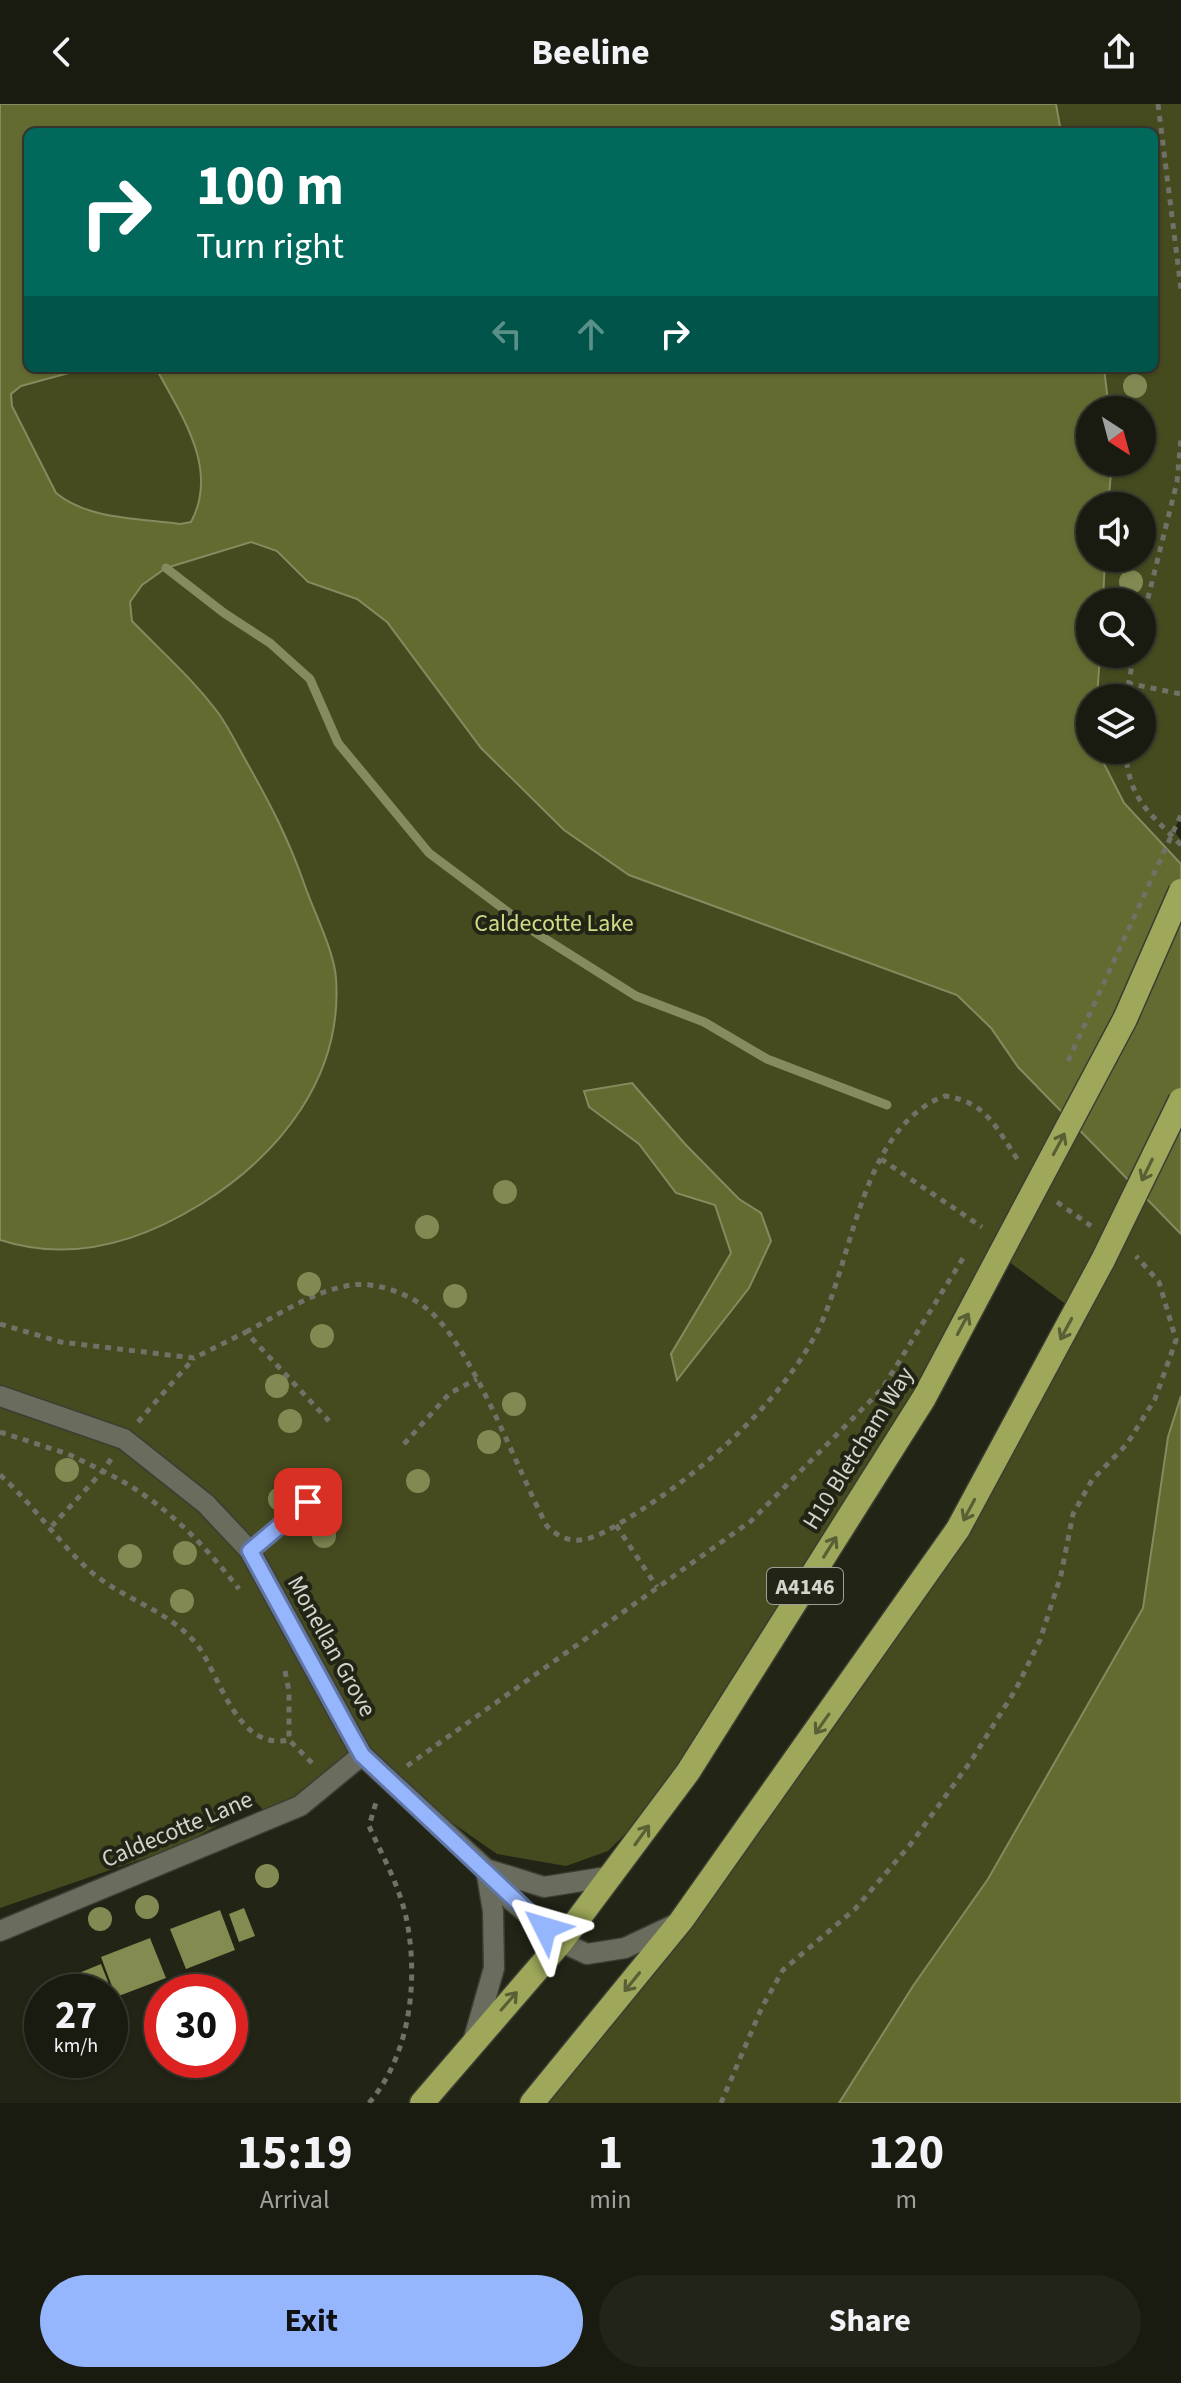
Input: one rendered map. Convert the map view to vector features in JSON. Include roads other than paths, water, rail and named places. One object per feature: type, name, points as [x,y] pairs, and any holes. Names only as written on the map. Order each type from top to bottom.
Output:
[{"type":"highway","name":"H10 Bletcham Way","points":[[422,2103],[561,1942],[688,1772],[924,1398],[1125,1019],[1181,891]]},
{"type":"highway","points":[[532,2103],[681,1921],[958,1529],[1103,1260],[1181,1100]]},
{"type":"street","name":"Monellan Grove","points":[[0,1396],[124,1439],[206,1504],[250,1551],[362,1755],[486,1869],[511,1900],[561,1942],[587,1954],[625,1948],[681,1921]]},
{"type":"street","name":"Caldecotte Lane","points":[[0,1931],[300,1806],[362,1755]]},
{"type":"street","name":"Monellan Grove","points":[[486,1869],[544,1887],[613,1876]]},
{"type":"street","points":[[472,2045],[494,1968],[493,1911],[486,1869]]},
{"type":"lane","points":[[250,1551],[308,1502]]},
{"type":"waterway","points":[[166,568],[224,613],[270,643],[310,679],[338,743],[429,853],[536,933],[636,996],[704,1022],[767,1059],[887,1105]]},
{"type":"park label","name":"Caldecotte Lake","points":[[554,923]]}]
